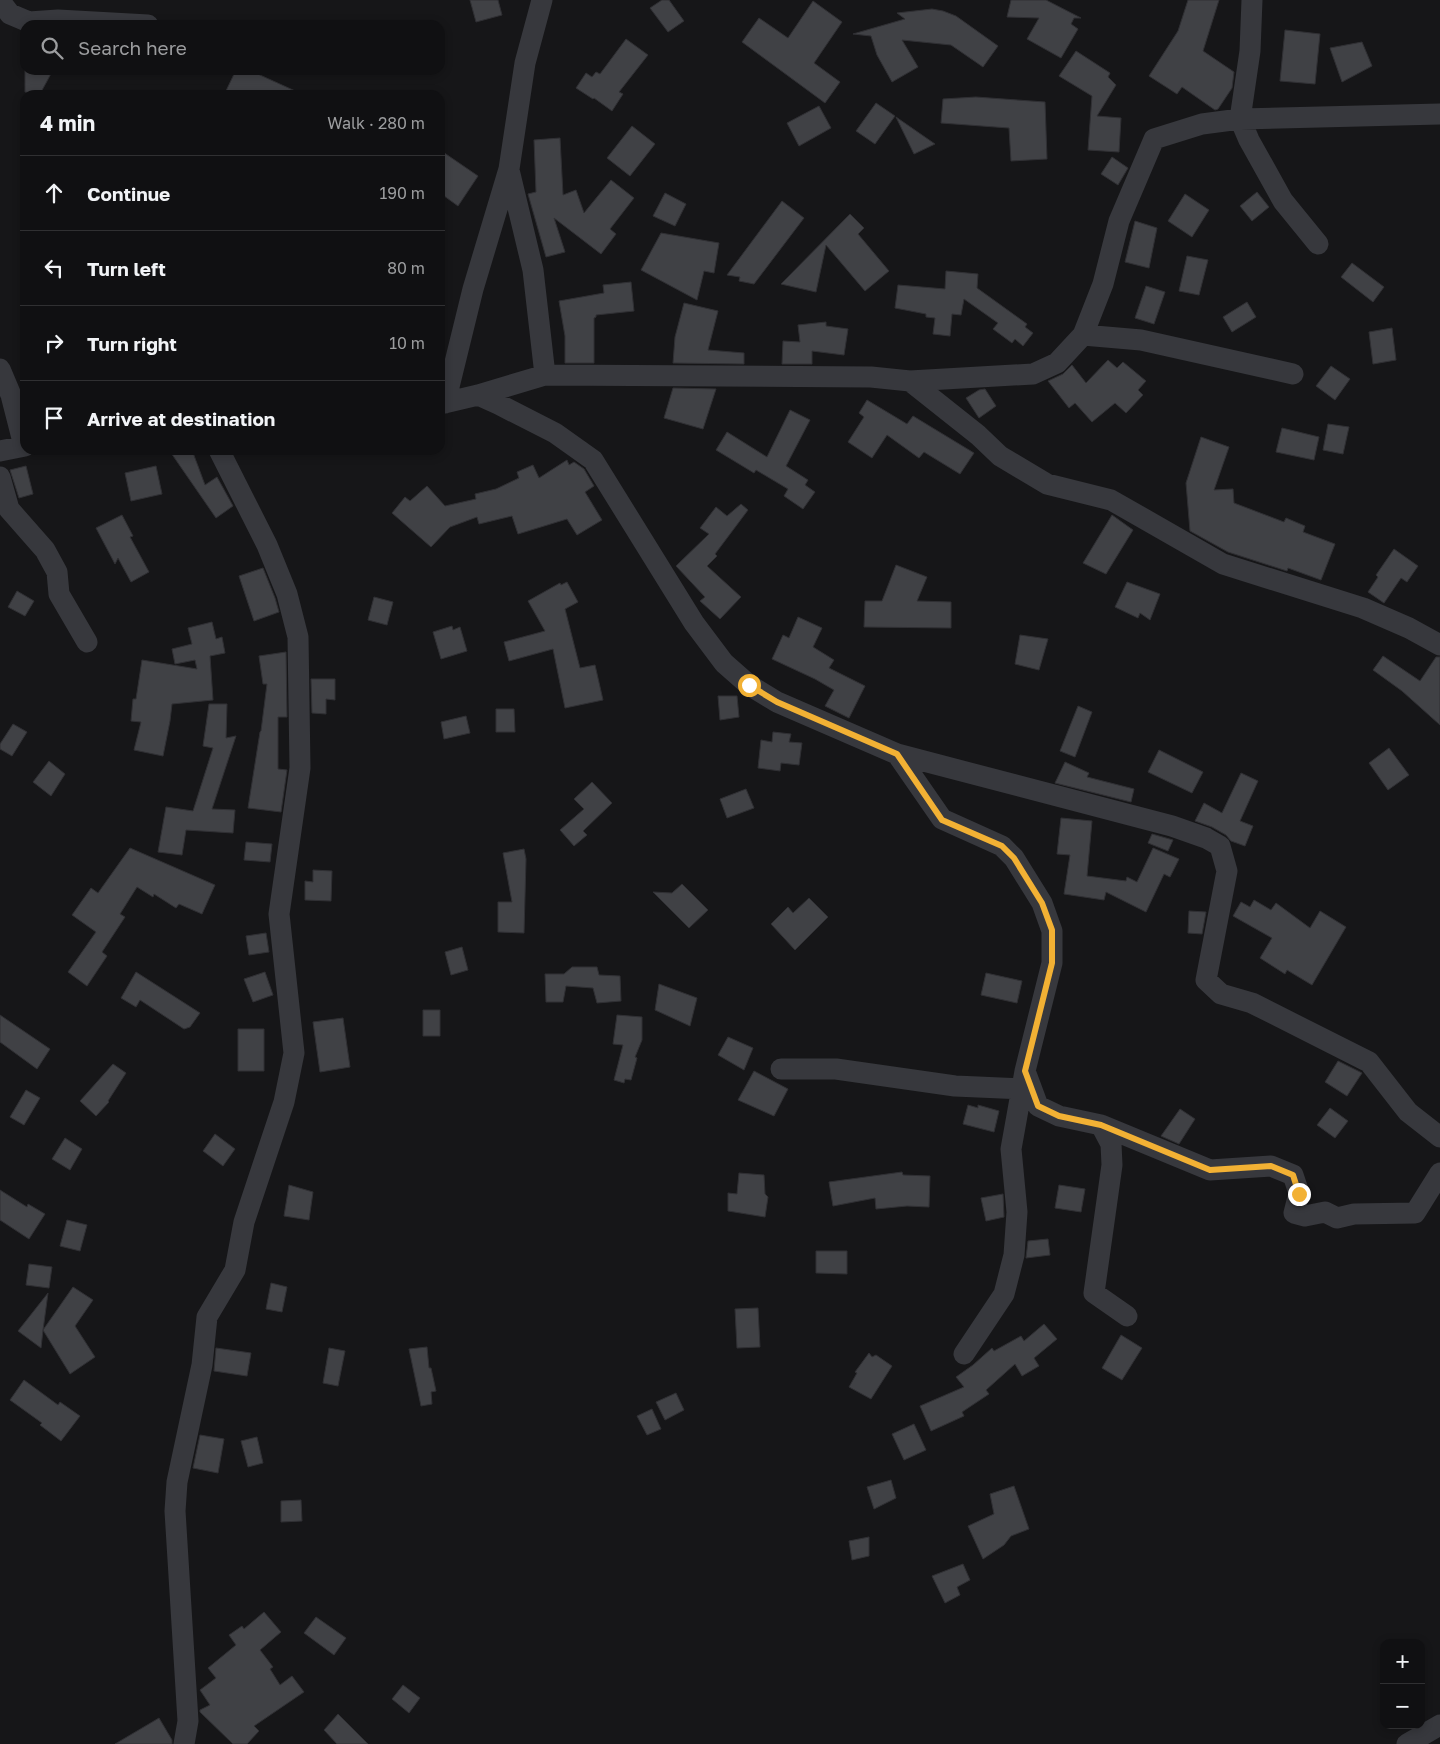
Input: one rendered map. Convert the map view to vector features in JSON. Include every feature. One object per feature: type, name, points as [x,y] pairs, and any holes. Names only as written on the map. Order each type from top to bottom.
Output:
[{"type":"street","points":[[445,396],[509,169],[525,63],[542,0]]},
{"type":"street","points":[[1252,0],[1250,51],[1240,119],[1249,140],[1283,202],[1318,244]]},
{"type":"street","points":[[0,1],[10,14],[24,20]]},
{"type":"street","points":[[445,403],[478,395],[545,374],[871,377],[910,381],[1033,374],[1056,363],[1083,335],[1103,284],[1119,220],[1154,139],[1202,124],[1240,119],[1440,114]]},
{"type":"street","points":[[509,169],[533,270],[545,374]]},
{"type":"street","points":[[1083,335],[1141,340],[1292,374]]},
{"type":"street","points":[[0,369],[12,395],[20,426]]},
{"type":"street","points":[[910,381],[978,435],[1000,456],[1047,484],[1111,500],[1224,564],[1362,608],[1408,628],[1440,645]]},
{"type":"street","points":[[478,395],[555,433],[593,460],[694,623],[724,663],[749,685],[777,702],[897,754],[1172,826],[1206,838],[1220,846],[1227,871],[1206,980],[1221,994],[1252,1003],[1369,1062],[1408,1112],[1440,1137]]},
{"type":"street","points":[[0,452],[20,447]]},
{"type":"street","points":[[184,1744],[188,1721],[175,1510],[177,1482],[202,1365],[207,1317],[235,1270],[244,1222],[284,1102],[294,1053],[280,914],[300,768],[298,637],[287,594],[267,545],[222,455]]},
{"type":"street","points":[[0,477],[9,509],[45,550],[57,572],[59,594],[86,642]]},
{"type":"street","points":[[897,754],[942,820],[1002,846],[1014,858],[1042,903],[1052,930],[1052,963],[1023,1080],[1011,1149],[1017,1212],[1014,1254],[1004,1294],[964,1354]]},
{"type":"street","points":[[781,1069],[836,1069],[956,1086],[1023,1080]]},
{"type":"street","points":[[1023,1080],[1038,1106],[1059,1116],[1101,1125],[1210,1170],[1271,1166],[1293,1175],[1299,1194],[1294,1213],[1305,1216],[1325,1212],[1337,1218],[1354,1214],[1415,1213],[1440,1173]]},
{"type":"street","points":[[1101,1125],[1111,1144],[1112,1165],[1094,1293],[1127,1316]]},
{"type":"street","points":[[1408,1744],[1440,1726]]},
{"type":"building","points":[[470,0],[498,0],[502,15],[476,22]]},
{"type":"building","points":[[662,0],[669,0],[684,21],[668,32],[650,8]]},
{"type":"building","points":[[1011,0],[1046,0],[1081,18],[1074,18],[1071,24],[1078,29],[1061,58],[1027,39],[1039,18],[1007,17]]},
{"type":"building","points":[[1188,0],[1219,0],[1203,51],[1234,72],[1232,88],[1218,109],[1215,110],[1182,87],[1177,94],[1149,76],[1178,31]]},
{"type":"building","points":[[813,1],[842,22],[814,63],[840,82],[825,103],[742,42],[759,18],[788,38]]},
{"type":"building","points":[[932,9],[956,16],[998,46],[983,67],[951,45],[902,40],[918,67],[892,82],[877,55],[871,36],[853,34],[905,19],[897,13]]},
{"type":"building","points":[[1285,30],[1320,34],[1315,84],[1280,81]]},
{"type":"building","points":[[626,39],[648,55],[619,92],[623,94],[612,111],[576,88],[586,73],[592,77],[596,72],[600,74]]},
{"type":"building","points":[[1362,42],[1372,66],[1342,82],[1330,48]]},
{"type":"building","points":[[1076,51],[1110,73],[1108,77],[1116,85],[1097,116],[1121,118],[1119,152],[1088,150],[1092,96],[1059,76]]},
{"type":"building","points":[[25,75],[50,75],[42,90],[25,90]]},
{"type":"building","points":[[234,75],[260,75],[293,90],[226,90]]},
{"type":"building","points":[[976,97],[1045,102],[1047,159],[1011,161],[1009,128],[941,123],[943,99]]},
{"type":"building","points":[[876,103],[895,116],[875,144],[856,131]]},
{"type":"building","points":[[819,106],[831,128],[799,146],[787,123]]},
{"type":"building","points":[[896,117],[935,144],[914,154]]},
{"type":"building","points":[[632,126],[655,144],[630,176],[607,158]]},
{"type":"building","points":[[560,138],[563,195],[576,190],[584,213],[611,180],[634,198],[610,229],[616,234],[601,254],[554,218],[565,252],[546,257],[528,194],[536,192],[534,140]]},
{"type":"building","points":[[445,153],[478,176],[458,206],[445,197]]},
{"type":"building","points":[[1112,157],[1128,168],[1118,185],[1101,174]]},
{"type":"building","points":[[1257,192],[1269,207],[1252,221],[1240,206]]},
{"type":"building","points":[[665,193],[686,204],[675,226],[653,216]]},
{"type":"building","points":[[1185,194],[1209,210],[1192,237],[1168,221]]},
{"type":"building","points":[[782,201],[804,218],[754,284],[739,281],[740,277],[727,275]]},
{"type":"building","points":[[850,214],[864,228],[858,234],[889,271],[865,291],[826,245],[816,292],[781,284]]},
{"type":"building","points":[[1135,221],[1157,228],[1149,268],[1125,262]]},
{"type":"building","points":[[661,233],[719,243],[714,273],[704,271],[697,300],[641,270]]},
{"type":"building","points":[[1187,256],[1208,260],[1199,295],[1179,291]]},
{"type":"building","points":[[1352,263],[1384,287],[1373,302],[1341,277]]},
{"type":"building","points":[[946,271],[978,274],[977,288],[1027,324],[1025,327],[1033,333],[1023,346],[1015,339],[1012,343],[993,329],[998,323],[964,299],[961,315],[952,314],[950,336],[933,334],[935,318],[926,317],[926,314],[895,308],[898,285],[945,289]]},
{"type":"building","points":[[631,282],[634,311],[596,315],[594,318],[594,363],[565,363],[565,336],[559,301],[604,293],[603,285]]},
{"type":"building","points":[[1146,286],[1165,292],[1154,324],[1135,318]]},
{"type":"building","points":[[1247,302],[1256,317],[1232,332],[1223,317]]},
{"type":"building","points":[[684,303],[718,311],[708,350],[744,353],[744,364],[673,363],[675,337]]},
{"type":"building","points":[[826,322],[826,326],[848,329],[844,355],[812,351],[812,364],[782,364],[783,341],[800,342],[798,325]]},
{"type":"building","points":[[1392,328],[1396,360],[1373,364],[1369,332]]},
{"type":"building","points":[[1108,360],[1117,368],[1123,362],[1146,381],[1138,390],[1143,395],[1126,413],[1115,403],[1092,422],[1075,403],[1069,408],[1048,381],[1063,374],[1072,365],[1086,383]]},
{"type":"building","points":[[1331,366],[1350,379],[1335,400],[1316,386]]},
{"type":"building","points":[[673,388],[716,389],[703,429],[664,418]]},
{"type":"building","points":[[985,389],[996,406],[979,418],[966,398],[979,390]]},
{"type":"building","points":[[867,400],[907,424],[913,416],[974,453],[960,474],[924,452],[919,458],[887,435],[872,458],[848,442],[864,417],[859,413]]},
{"type":"building","points":[[790,410],[810,420],[786,466],[808,480],[805,485],[815,492],[803,509],[784,496],[788,489],[756,470],[754,473],[716,450],[727,432],[767,457]]},
{"type":"building","points":[[1328,424],[1349,427],[1343,454],[1323,450]]},
{"type":"building","points":[[1282,428],[1319,437],[1314,460],[1276,452]]},
{"type":"building","points":[[1201,437],[1229,447],[1214,490],[1233,489],[1234,503],[1284,522],[1286,518],[1305,526],[1303,532],[1335,544],[1321,580],[1288,568],[1287,571],[1228,552],[1190,531],[1186,483]]},
{"type":"building","points":[[172,455],[194,455],[205,485],[217,477],[233,506],[216,518]]},
{"type":"building","points":[[567,460],[569,465],[574,462],[584,469],[594,486],[585,492],[602,520],[577,535],[567,519],[518,534],[512,516],[479,524],[477,517],[450,527],[431,547],[392,513],[405,497],[410,501],[427,486],[445,506],[476,499],[475,494],[496,489],[519,478],[517,472],[533,465],[539,478]]},
{"type":"building","points":[[26,466],[33,494],[19,498],[10,470]]},
{"type":"building","points":[[156,466],[162,494],[131,501],[125,473]]},
{"type":"building","points":[[741,504],[748,510],[715,554],[717,556],[707,566],[741,597],[720,619],[700,601],[705,597],[676,566],[709,534],[700,528],[716,507],[727,516]]},
{"type":"building","points":[[122,515],[133,536],[130,537],[149,572],[131,582],[118,558],[115,564],[96,528]]},
{"type":"building","points":[[1112,515],[1133,530],[1106,574],[1083,563]]},
{"type":"building","points":[[1394,549],[1418,566],[1407,582],[1401,578],[1384,603],[1368,592],[1378,577],[1376,575]]},
{"type":"building","points":[[896,565],[927,577],[917,601],[951,602],[951,628],[864,627],[865,601],[882,601]]},
{"type":"building","points":[[263,568],[279,612],[254,621],[239,576]]},
{"type":"building","points":[[567,582],[578,602],[565,609],[580,668],[595,665],[603,700],[565,708],[553,649],[509,661],[504,642],[545,631],[528,601],[560,583],[561,585]]},
{"type":"building","points":[[1127,582],[1160,594],[1150,620],[1140,613],[1138,618],[1115,607]]},
{"type":"building","points":[[17,591],[34,601],[25,616],[8,607]]},
{"type":"building","points":[[374,597],[393,602],[387,625],[368,620]]},
{"type":"building","points":[[798,617],[822,628],[813,647],[834,660],[829,668],[865,686],[849,718],[825,706],[834,690],[772,659],[783,635],[789,638]]},
{"type":"building","points":[[212,622],[216,639],[222,637],[225,653],[210,656],[213,700],[172,704],[163,756],[134,750],[141,722],[131,721],[133,699],[136,699],[142,660],[197,669],[195,660],[175,664],[172,649],[192,644],[188,628]]},
{"type":"building","points":[[452,626],[453,630],[460,627],[467,651],[441,659],[433,632]]},
{"type":"building","points":[[1020,635],[1048,639],[1039,670],[1015,664]]},
{"type":"building","points":[[286,652],[287,717],[278,717],[278,769],[287,770],[281,812],[248,808],[267,684],[263,684],[259,656]]},
{"type":"building","points":[[1383,656],[1420,681],[1436,657],[1440,657],[1440,725],[1402,691],[1373,670]]},
{"type":"building","points":[[311,679],[335,679],[335,700],[326,699],[326,714],[312,713]]},
{"type":"building","points":[[718,696],[737,696],[739,717],[720,720]]},
{"type":"building","points":[[209,704],[227,704],[226,738],[236,736],[212,809],[235,810],[233,833],[186,830],[182,855],[158,852],[166,807],[193,811],[213,748],[203,746]]},
{"type":"building","points":[[1078,706],[1092,712],[1075,757],[1060,751]]},
{"type":"building","points":[[496,709],[514,709],[515,732],[496,732]]},
{"type":"building","points":[[466,716],[470,733],[444,739],[441,722]]},
{"type":"building","points":[[13,724],[27,732],[12,756],[0,749],[0,744]]},
{"type":"building","points":[[773,732],[791,734],[789,742],[802,743],[799,765],[781,763],[780,771],[758,768],[761,740],[772,742]]},
{"type":"building","points":[[1389,748],[1409,775],[1388,790],[1369,763]]},
{"type":"building","points":[[1159,750],[1203,772],[1192,793],[1148,772]]},
{"type":"building","points":[[49,761],[65,774],[51,796],[33,782]]},
{"type":"building","points":[[1065,762],[1089,773],[1087,777],[1134,789],[1131,802],[1055,783]]},
{"type":"building","points":[[1241,773],[1258,781],[1240,821],[1253,826],[1245,846],[1231,841],[1226,835],[1212,827],[1195,821],[1204,803],[1222,813]]},
{"type":"building","points":[[592,782],[612,803],[583,831],[587,835],[574,846],[560,830],[584,809],[574,799]]},
{"type":"building","points":[[746,789],[754,808],[727,818],[720,799]]},
{"type":"building","points":[[1061,818],[1092,821],[1087,876],[1126,881],[1127,877],[1137,882],[1153,848],[1179,859],[1170,877],[1164,874],[1146,912],[1106,892],[1104,900],[1064,894],[1070,855],[1057,854]]},
{"type":"building","points":[[1152,834],[1173,840],[1168,851],[1148,843]]},
{"type":"building","points":[[246,842],[272,844],[270,862],[244,860]]},
{"type":"building","points":[[130,848],[215,885],[202,914],[179,904],[176,908],[154,894],[153,897],[137,887],[120,914],[125,917],[102,952],[107,956],[87,986],[68,972],[96,932],[72,915],[91,888],[98,893]]},
{"type":"building","points":[[524,849],[526,859],[524,933],[498,932],[498,902],[512,902],[503,853]]},
{"type":"building","points":[[313,870],[332,871],[331,901],[305,900],[305,881],[313,882]]},
{"type":"building","points":[[682,884],[708,910],[689,928],[653,892],[672,893]]},
{"type":"building","points":[[809,898],[828,917],[795,950],[771,924],[788,907],[793,913]]},
{"type":"building","points":[[1254,900],[1271,910],[1276,903],[1310,928],[1320,911],[1346,927],[1312,985],[1287,970],[1285,974],[1260,958],[1272,938],[1233,916],[1241,902],[1250,907]]},
{"type":"building","points":[[1189,911],[1206,912],[1202,934],[1188,933]]},
{"type":"building","points":[[266,933],[269,952],[249,955],[246,936]]},
{"type":"building","points":[[462,947],[468,970],[451,975],[445,952]]},
{"type":"building","points":[[572,967],[597,967],[599,975],[620,976],[621,1001],[597,1003],[593,988],[566,986],[563,1002],[546,1002],[545,974],[564,974]]},
{"type":"building","points":[[136,972],[200,1013],[190,1027],[184,1029],[140,1000],[136,1007],[121,998]]},
{"type":"building","points":[[265,972],[273,995],[253,1002],[244,979]]},
{"type":"building","points":[[986,973],[1022,981],[1017,1003],[981,995]]},
{"type":"building","points":[[659,984],[697,998],[690,1026],[655,1010]]},
{"type":"building","points":[[423,1010],[440,1010],[440,1036],[423,1036]]},
{"type":"building","points":[[0,1015],[50,1049],[37,1069],[0,1042]]},
{"type":"building","points":[[617,1015],[642,1017],[642,1040],[635,1057],[637,1058],[631,1080],[625,1079],[624,1083],[614,1080],[623,1045],[613,1044]]},
{"type":"building","points":[[343,1018],[350,1067],[320,1072],[313,1022]]},
{"type":"building","points":[[238,1029],[264,1029],[264,1071],[238,1071]]},
{"type":"building","points":[[728,1037],[753,1048],[744,1070],[718,1055]]},
{"type":"building","points":[[1338,1061],[1362,1073],[1347,1096],[1325,1082]]},
{"type":"building","points":[[113,1064],[126,1073],[109,1102],[96,1116],[80,1101]]},
{"type":"building","points":[[754,1071],[788,1089],[774,1116],[738,1100]]},
{"type":"building","points":[[26,1090],[40,1098],[24,1125],[10,1117]]},
{"type":"building","points":[[968,1105],[978,1108],[978,1105],[999,1111],[994,1132],[963,1124]]},
{"type":"building","points":[[1330,1108],[1348,1121],[1335,1138],[1317,1125]]},
{"type":"building","points":[[1180,1109],[1195,1119],[1179,1144],[1161,1136]]},
{"type":"building","points":[[215,1134],[235,1149],[223,1166],[203,1151]]},
{"type":"building","points":[[65,1138],[82,1149],[70,1170],[52,1159]]},
{"type":"building","points":[[902,1172],[903,1175],[930,1176],[929,1207],[907,1206],[876,1209],[875,1198],[833,1206],[829,1182]]},
{"type":"building","points":[[739,1173],[764,1175],[765,1194],[768,1197],[765,1217],[728,1211],[728,1193],[737,1194]]},
{"type":"building","points":[[289,1185],[313,1192],[309,1220],[284,1216]]},
{"type":"building","points":[[1059,1185],[1085,1189],[1081,1212],[1055,1208]]},
{"type":"building","points":[[0,1190],[27,1207],[28,1204],[45,1214],[29,1239],[0,1220]]},
{"type":"building","points":[[1003,1194],[1004,1217],[986,1221],[981,1198]]},
{"type":"building","points":[[67,1220],[87,1225],[80,1251],[60,1246]]},
{"type":"building","points":[[1048,1239],[1050,1255],[1026,1258],[1028,1241]]},
{"type":"building","points":[[816,1251],[847,1251],[847,1274],[816,1273]]},
{"type":"building","points":[[29,1264],[52,1267],[49,1288],[26,1285]]},
{"type":"building","points":[[271,1283],[287,1287],[282,1312],[266,1309]]},
{"type":"building","points":[[73,1287],[93,1300],[75,1326],[95,1357],[70,1374],[43,1330]]},
{"type":"building","points":[[48,1293],[41,1348],[18,1331]]},
{"type":"building","points":[[758,1308],[760,1347],[737,1348],[735,1309]]},
{"type":"building","points":[[1044,1324],[1057,1339],[1034,1358],[1039,1366],[1022,1376],[1015,1364],[986,1390],[989,1394],[962,1412],[964,1416],[931,1431],[920,1406],[964,1387],[956,1377],[992,1348],[994,1351],[1021,1336],[1024,1341]]},
{"type":"building","points":[[1121,1335],[1142,1348],[1122,1380],[1102,1368]]},
{"type":"building","points":[[427,1347],[429,1368],[431,1368],[436,1391],[431,1392],[432,1404],[421,1406],[409,1349]]},
{"type":"building","points":[[216,1348],[251,1353],[247,1376],[214,1371]]},
{"type":"building","points":[[329,1348],[345,1351],[338,1386],[323,1383]]},
{"type":"building","points":[[869,1353],[872,1357],[876,1355],[892,1366],[871,1399],[849,1387],[857,1373],[855,1372]]},
{"type":"building","points":[[24,1380],[58,1405],[60,1402],[80,1416],[61,1441],[40,1425],[42,1423],[10,1400]]},
{"type":"building","points":[[676,1393],[684,1410],[665,1420],[656,1402]]},
{"type":"building","points":[[652,1409],[661,1429],[647,1435],[637,1416]]},
{"type":"building","points":[[914,1424],[926,1450],[904,1460],[892,1434]]},
{"type":"building","points":[[200,1435],[224,1439],[218,1473],[193,1468]]},
{"type":"building","points":[[257,1437],[263,1463],[248,1467],[241,1441]]},
{"type":"building","points":[[891,1480],[896,1498],[874,1509],[867,1487]]},
{"type":"building","points":[[1014,1486],[1029,1529],[1011,1536],[1004,1545],[983,1559],[968,1526],[994,1514],[990,1494]]},
{"type":"building","points":[[301,1500],[302,1521],[281,1522],[281,1501]]},
{"type":"building","points":[[869,1537],[869,1556],[852,1560],[849,1541]]},
{"type":"building","points":[[963,1564],[970,1580],[957,1587],[960,1595],[945,1603],[932,1576]]},
{"type":"building","points":[[264,1612],[281,1632],[260,1650],[273,1667],[270,1669],[280,1685],[292,1676],[304,1692],[254,1726],[259,1731],[247,1744],[233,1744],[200,1712],[200,1710],[210,1705],[200,1690],[216,1678],[208,1668],[236,1645],[229,1635],[242,1626],[244,1629]]},
{"type":"building","points":[[316,1617],[346,1638],[334,1655],[304,1633]]},
{"type":"building","points":[[403,1685],[420,1698],[409,1713],[392,1699]]},
{"type":"building","points":[[338,1714],[368,1744],[337,1744],[324,1730]]},
{"type":"building","points":[[159,1718],[172,1740],[172,1744],[115,1744]]},
{"type":"route","points":[[749,685],[777,702],[897,754],[942,820],[1002,846],[1014,858],[1042,903],[1052,930],[1052,963],[1025,1071],[1038,1106],[1059,1116],[1101,1125],[1210,1170],[1271,1166],[1293,1175],[1299,1194]]}]
